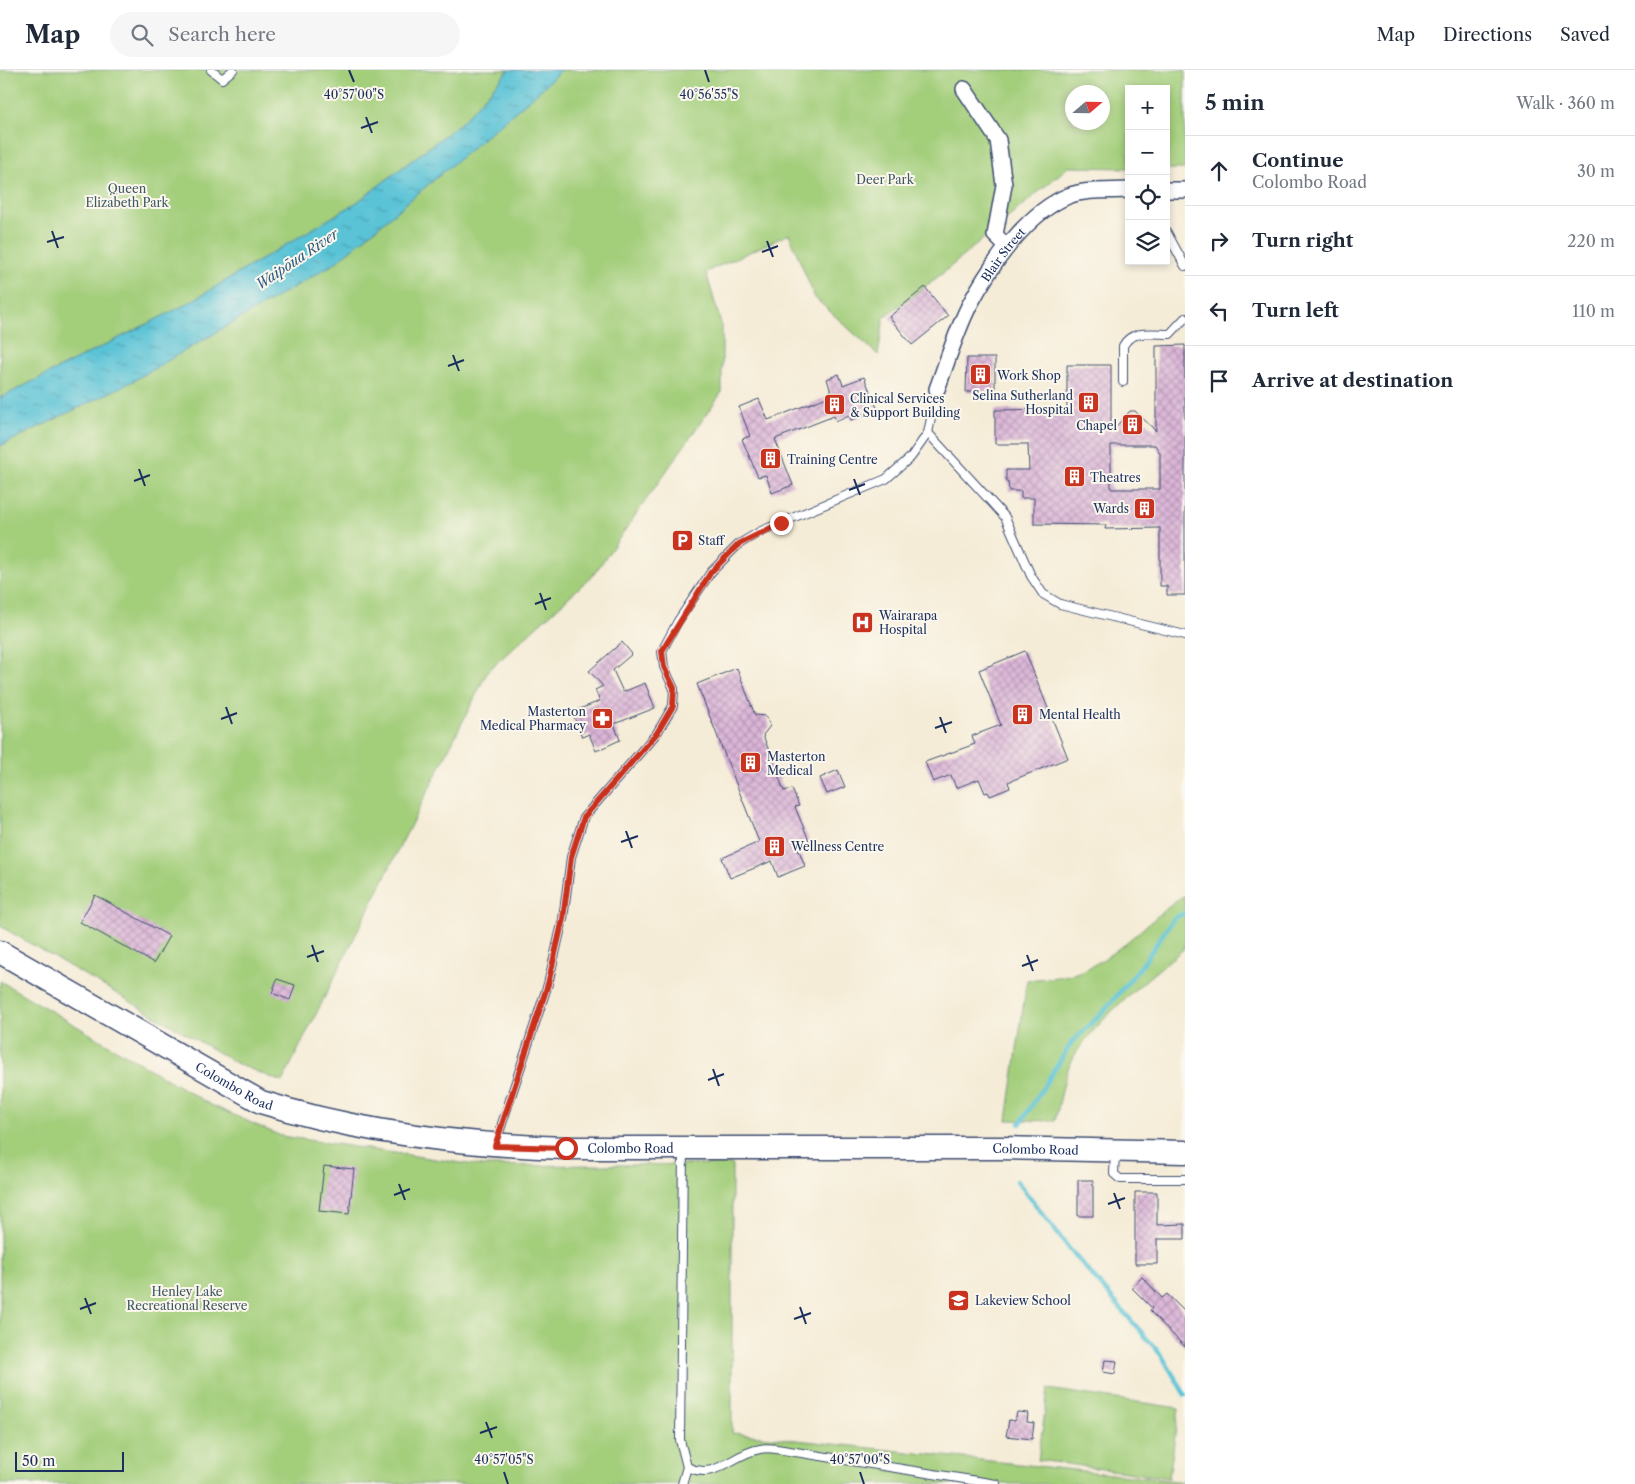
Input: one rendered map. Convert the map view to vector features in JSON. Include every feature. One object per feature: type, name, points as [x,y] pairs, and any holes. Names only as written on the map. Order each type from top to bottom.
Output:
[{"type":"street","points":[[964,89],[998,140],[1004,185],[995,234],[1007,247]]},
{"type":"street","name":"Blair Street","points":[[937,389],[969,307],[1007,247],[1036,217],[1058,201],[1083,192],[1125,190]]},
{"type":"street","points":[[1170,190],[1185,190]]},
{"type":"street","name":"Colombo Road","points":[[0,952],[261,1102],[307,1117],[355,1127],[495,1146],[1000,1148],[1185,1152]]},
{"type":"lane","points":[[211,70],[222,79],[233,70]]},
{"type":"lane","points":[[1170,238],[1185,266]]},
{"type":"lane","points":[[1123,382],[1123,346],[1125,341],[1136,334],[1170,334],[1185,318]]},
{"type":"lane","points":[[495,1146],[548,984],[563,919],[571,857],[584,817],[657,733],[673,706],[674,688],[664,667],[662,651],[678,621],[711,572],[739,544],[762,531],[886,479],[911,457],[928,433],[937,389]]},
{"type":"lane","points":[[928,433],[1005,517],[1031,576],[1043,594],[1060,604],[1185,635]]},
{"type":"lane","points":[[682,1484],[687,1467],[680,1440],[683,1148]]},
{"type":"lane","points":[[1115,1151],[1114,1174],[1120,1179],[1185,1179]]},
{"type":"lane","points":[[687,1467],[698,1472],[712,1472],[759,1448],[783,1450],[996,1484]]},
{"type":"green space","name":"Queen Elizabeth Park","points":[[0,70],[509,70],[462,122],[356,203],[185,305],[0,398]]},
{"type":"green space","name":"Deer Park","points":[[561,70],[1185,70],[1185,169],[1170,169],[1170,85],[1125,85],[1125,168],[1068,167],[943,273],[884,317],[878,355],[815,298],[789,234],[706,272],[722,327],[722,392],[594,574],[488,671],[282,1082],[238,1064],[0,926],[0,446],[133,381],[335,263],[537,93]]},
{"type":"green space","points":[[1185,895],[1185,948],[1122,1001],[1080,1048],[1068,1069],[1055,1121],[1007,1120],[1027,980],[1064,976],[1091,967],[1119,948]]},
{"type":"green space","name":"Henley Lake Recreational Reserve","points":[[0,981],[211,1105],[281,1136],[482,1166],[732,1164],[732,1433],[1185,1482],[1185,1484],[0,1484]]},
{"type":"green space","points":[[1048,1389],[1179,1408],[1169,1478],[1038,1460]]},
{"type":"water","name":"Waipōua River","points":[[509,70],[561,70],[537,93],[335,263],[133,381],[0,446],[0,398],[185,305],[356,203],[462,122]]},
{"type":"building","points":[[925,287],[948,316],[912,345],[889,317]]},
{"type":"building","points":[[1185,345],[1185,595],[1167,595],[1167,586],[1160,586],[1160,528],[1105,529],[1106,525],[1034,524],[1034,498],[1021,498],[1021,491],[1009,491],[1008,482],[1006,482],[1006,470],[1029,470],[1028,444],[995,444],[995,410],[1067,409],[1067,365],[1111,365],[1111,432],[1130,411],[1135,411],[1156,431],[1156,346]],"holes":[[[1111,445],[1155,445],[1160,453],[1160,489],[1111,489]]]},
{"type":"building","name":"Work Shop","points":[[967,358],[995,358],[995,392],[966,392]]},
{"type":"building","points":[[839,374],[843,385],[864,377],[878,410],[851,420],[849,415],[836,421],[834,416],[775,439],[793,485],[772,493],[766,475],[758,477],[742,439],[750,436],[739,407],[759,399],[768,420],[832,395],[827,379]]},
{"type":"building","name":"Masterton Medical Pharmacy","points":[[622,642],[632,654],[613,670],[623,692],[645,683],[655,708],[614,724],[620,740],[596,751],[589,734],[582,737],[572,712],[600,701],[595,690],[603,686],[589,671]]},
{"type":"building","name":"Mental Health","points":[[1025,651],[1068,758],[1008,782],[1010,788],[990,796],[988,792],[985,793],[979,779],[956,788],[951,775],[933,782],[925,762],[975,744],[972,736],[1001,725],[979,670]]},
{"type":"building","name":"Masterton Medical","points":[[737,668],[755,715],[766,716],[770,726],[763,735],[784,791],[792,789],[799,806],[795,807],[810,843],[798,848],[805,866],[778,877],[772,861],[730,878],[722,858],[759,842],[697,684]]},
{"type":"building","points":[[838,770],[845,787],[827,794],[820,778]]},
{"type":"building","points":[[95,895],[169,936],[154,963],[80,922]]},
{"type":"building","points":[[277,979],[295,985],[290,1000],[272,993]]},
{"type":"building","points":[[324,1166],[354,1169],[349,1214],[319,1211]]},
{"type":"building","points":[[1078,1180],[1093,1180],[1093,1216],[1078,1216]]},
{"type":"building","points":[[1135,1192],[1157,1192],[1157,1225],[1185,1224],[1185,1239],[1157,1239],[1157,1264],[1135,1264]]},
{"type":"building","points":[[1142,1277],[1162,1298],[1167,1294],[1185,1312],[1185,1347],[1150,1311],[1152,1308],[1132,1288]]},
{"type":"building","points":[[1105,1360],[1117,1361],[1115,1374],[1103,1372]]},
{"type":"building","points":[[1017,1412],[1028,1413],[1027,1422],[1034,1423],[1032,1439],[1006,1436],[1009,1420],[1015,1421]]},
{"type":"waterway","points":[[1020,1124],[1072,1042],[1105,1010],[1142,965],[1174,918],[1185,913]]},
{"type":"waterway","points":[[1017,1181],[1071,1251],[1162,1356],[1185,1395]]},
{"type":"place","name":"Work Shop","points":[[981,375]]},
{"type":"place","name":"Selina Sutherland Hospital","points":[[1089,402]]},
{"type":"place","name":"Clinical Services & Support Building","points":[[834,405]]},
{"type":"place","name":"Chapel","points":[[1133,425]]},
{"type":"place","name":"Training Centre","points":[[771,459]]},
{"type":"place","name":"Theatres","points":[[1074,477]]},
{"type":"place","name":"Wards","points":[[1145,508]]},
{"type":"place","name":"Staff","points":[[682,540]]},
{"type":"place","name":"Wairarapa Hospital","points":[[863,622]]},
{"type":"place","name":"Mental Health","points":[[1023,714]]},
{"type":"place","name":"Masterton Medical Pharmacy","points":[[602,718]]},
{"type":"place","name":"Masterton Medical","points":[[751,763]]},
{"type":"place","name":"Wellness Centre","points":[[775,846]]},
{"type":"place","name":"Lakeview School","points":[[959,1300]]},
{"type":"route","points":[[566,1148],[495,1146],[548,984],[563,919],[571,857],[584,817],[657,733],[673,706],[674,688],[664,667],[662,651],[678,621],[711,572],[724,557],[739,544],[781,523]]}]
